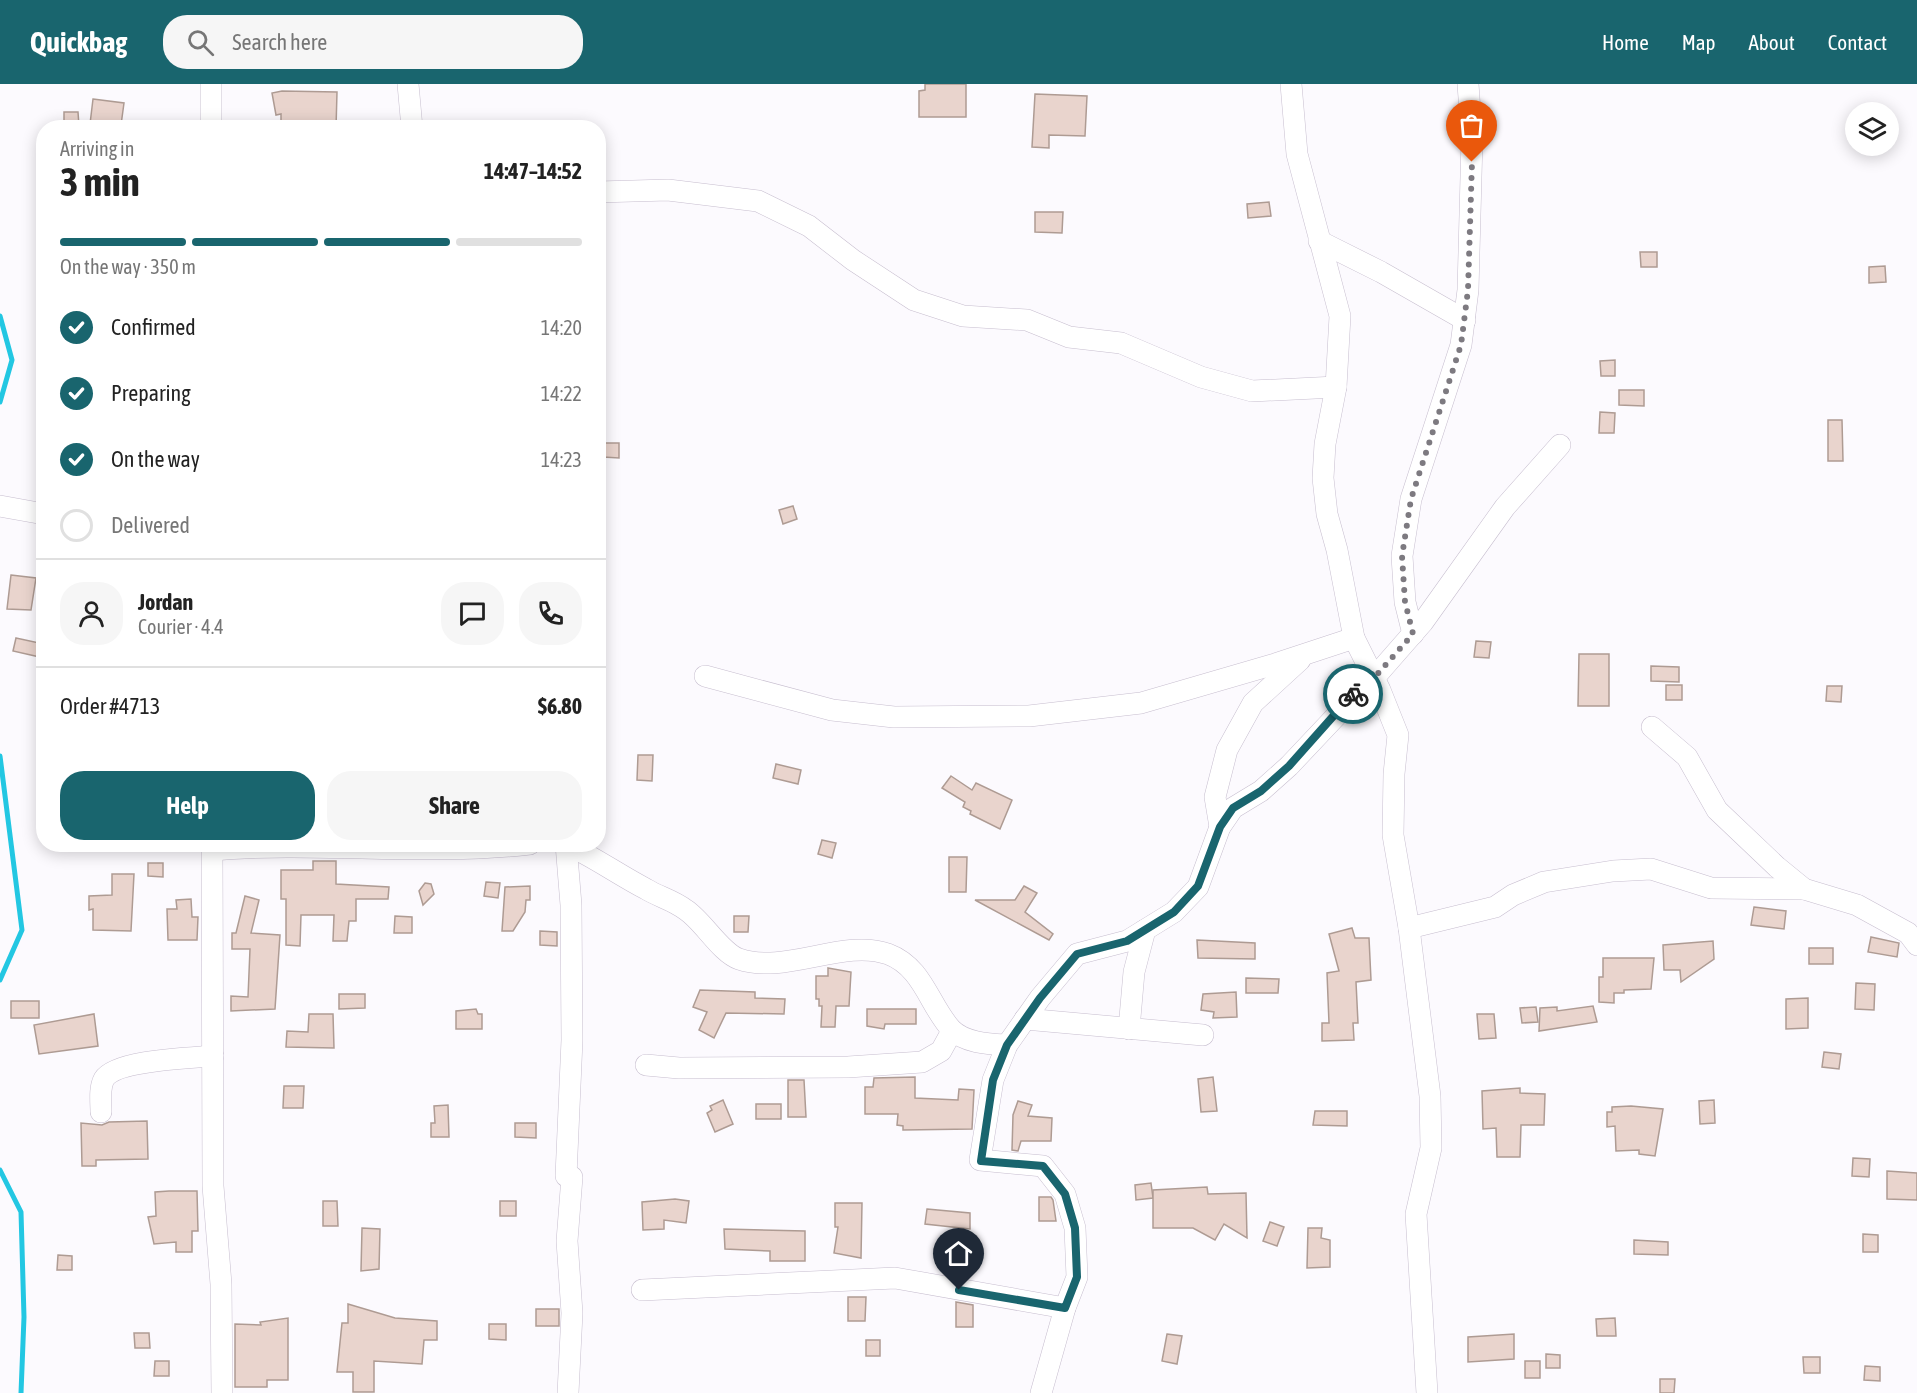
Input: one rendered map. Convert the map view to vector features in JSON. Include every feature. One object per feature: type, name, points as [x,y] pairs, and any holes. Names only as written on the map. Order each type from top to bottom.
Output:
[{"type":"street","points":[[211,84],[211,120]]},
{"type":"street","points":[[408,84],[411,120]]},
{"type":"street","points":[[1292,84],[1297,154],[1318,241],[1340,315],[1336,387],[1325,444],[1323,478],[1327,514],[1337,550],[1353,638],[1372,674],[1398,735],[1394,774],[1393,835],[1430,1096],[1431,1148],[1416,1214],[1427,1393]]},
{"type":"street","points":[[1413,634],[1405,602],[1403,544],[1411,499],[1453,376],[1465,320],[1469,278],[1472,151],[1468,84]]},
{"type":"street","points":[[606,192],[668,190],[758,201],[809,226],[853,260],[914,300],[963,316],[1027,320],[1069,337],[1121,343],[1201,377],[1252,391],[1336,387]]},
{"type":"street","points":[[1318,241],[1381,272],[1465,320]]},
{"type":"street","points":[[1041,1393],[1065,1308],[1077,1277],[1075,1228],[1065,1194],[1043,1166],[981,1161],[993,1080],[1007,1045],[1077,954],[1127,941],[1174,912],[1198,886],[1220,827],[1233,808],[1261,791],[1289,766],[1372,674],[1413,634],[1505,507],[1560,445]]},
{"type":"street","points":[[0,506],[36,513]]},
{"type":"street","points":[[705,676],[831,710],[894,717],[1029,717],[1141,703],[1353,638]]},
{"type":"street","points":[[1220,827],[1215,797],[1227,750],[1253,703],[1307,653]]},
{"type":"street","points":[[1652,727],[1687,757],[1717,810],[1777,867],[1804,889]]},
{"type":"street","points":[[212,852],[213,1186],[221,1284],[222,1393]]},
{"type":"street","points":[[566,852],[571,925],[572,1040],[567,1240],[572,1313],[568,1393]]},
{"type":"street","points":[[580,852],[648,891],[672,900],[689,912],[737,959],[762,963],[856,951],[886,953],[903,962],[919,978],[952,1031],[981,1044],[1007,1045]]},
{"type":"street","points":[[1408,928],[1495,907],[1512,895],[1544,882],[1575,875],[1652,869],[1711,888],[1804,889],[1823,892],[1857,905],[1908,933],[1917,945]]},
{"type":"street","points":[[1129,1029],[1134,972],[1145,930]]},
{"type":"street","points":[[1025,1019],[1203,1035]]},
{"type":"street","points":[[646,1065],[679,1068],[848,1066],[922,1062],[941,1051],[952,1031]]},
{"type":"street","points":[[101,1112],[103,1080],[111,1072],[160,1061],[213,1056]]},
{"type":"street","points":[[642,1290],[895,1278],[1065,1308]]},
{"type":"building","points":[[925,84],[966,84],[966,117],[919,117],[919,91],[925,90]]},
{"type":"building","points":[[282,91],[337,92],[336,120],[281,120],[281,114],[276,115],[272,93]]},
{"type":"building","points":[[1035,94],[1087,96],[1085,136],[1049,135],[1049,148],[1032,147]]},
{"type":"building","points":[[93,99],[124,103],[122,120],[90,120]]},
{"type":"building","points":[[64,112],[78,112],[79,120],[64,120]]},
{"type":"building","points":[[1269,202],[1271,216],[1248,218],[1247,204]]},
{"type":"building","points":[[1035,212],[1063,212],[1062,233],[1035,232]]},
{"type":"building","points":[[1640,252],[1657,252],[1657,267],[1641,267]]},
{"type":"building","points":[[1885,266],[1886,282],[1869,283],[1869,267]]},
{"type":"building","points":[[1615,360],[1615,376],[1601,376],[1600,361]]},
{"type":"building","points":[[1619,390],[1644,390],[1644,406],[1619,405]]},
{"type":"building","points":[[1600,412],[1615,413],[1614,433],[1599,433]]},
{"type":"building","points":[[1828,420],[1842,420],[1843,461],[1828,461]]},
{"type":"building","points":[[606,443],[619,443],[619,458],[606,457]]},
{"type":"building","points":[[793,506],[797,519],[783,524],[779,510]]},
{"type":"building","points":[[11,575],[36,578],[31,610],[7,609]]},
{"type":"building","points":[[16,638],[36,642],[36,656],[13,651]]},
{"type":"building","points":[[1476,641],[1491,642],[1489,658],[1474,657]]},
{"type":"building","points":[[1579,654],[1609,654],[1609,706],[1578,706]]},
{"type":"building","points":[[1651,666],[1679,667],[1679,682],[1651,681]]},
{"type":"building","points":[[1666,685],[1682,685],[1682,700],[1666,700]]},
{"type":"building","points":[[1827,686],[1842,686],[1841,702],[1826,701]]},
{"type":"building","points":[[638,755],[653,755],[652,781],[637,780]]},
{"type":"building","points":[[776,764],[801,770],[798,784],[773,778]]},
{"type":"building","points":[[951,776],[972,790],[976,783],[1012,800],[1000,829],[970,814],[971,811],[963,807],[965,802],[942,788]]},
{"type":"building","points":[[822,840],[836,843],[832,858],[818,854]]},
{"type":"building","points":[[949,857],[967,857],[966,892],[949,892]]},
{"type":"building","points":[[313,861],[336,861],[336,884],[389,887],[388,899],[356,899],[356,921],[349,921],[347,941],[333,941],[334,915],[301,915],[300,946],[286,945],[286,899],[281,899],[281,870],[313,870]]},
{"type":"building","points":[[148,863],[163,863],[163,877],[148,876]]},
{"type":"building","points":[[112,874],[134,874],[131,931],[93,930],[93,909],[89,910],[89,896],[112,895]]},
{"type":"building","points":[[486,882],[500,883],[498,898],[484,896]]},
{"type":"building","points":[[425,883],[431,884],[434,894],[423,905],[419,891]]},
{"type":"building","points":[[530,886],[530,900],[526,900],[525,912],[513,931],[502,931],[505,887]]},
{"type":"building","points":[[1024,886],[1037,893],[1025,912],[1053,934],[1049,940],[975,900],[1015,900]]},
{"type":"building","points":[[245,896],[259,900],[251,933],[280,935],[275,1009],[231,1011],[231,996],[248,997],[250,949],[232,949],[232,933],[236,933]]},
{"type":"building","points":[[191,899],[192,917],[198,917],[197,940],[168,940],[167,909],[177,909],[176,900]]},
{"type":"building","points":[[1754,907],[1786,911],[1784,929],[1751,925]]},
{"type":"building","points":[[395,916],[412,917],[412,933],[394,933]]},
{"type":"building","points":[[734,916],[749,916],[748,932],[734,932]]},
{"type":"building","points":[[1352,928],[1355,938],[1369,938],[1371,980],[1356,982],[1358,1023],[1353,1023],[1354,1040],[1322,1041],[1322,1023],[1329,1023],[1327,973],[1339,971],[1329,934]]},
{"type":"building","points":[[540,931],[557,932],[557,946],[540,945]]},
{"type":"building","points":[[1871,937],[1899,943],[1897,957],[1868,952]]},
{"type":"building","points":[[1197,940],[1255,943],[1255,959],[1198,958]]},
{"type":"building","points":[[1713,941],[1714,959],[1681,982],[1680,970],[1664,970],[1663,945]]},
{"type":"building","points":[[1809,948],[1833,948],[1833,964],[1809,964]]},
{"type":"building","points":[[1603,958],[1654,958],[1651,989],[1624,990],[1624,993],[1614,993],[1614,1003],[1599,1002],[1599,977],[1603,977]]},
{"type":"building","points":[[828,968],[851,972],[849,1006],[836,1006],[835,1027],[821,1027],[822,1006],[819,1006],[819,999],[816,999],[816,976],[828,976]]},
{"type":"building","points":[[1246,978],[1279,979],[1278,993],[1246,993]]},
{"type":"building","points":[[1856,983],[1875,984],[1874,1010],[1855,1009]]},
{"type":"building","points":[[700,990],[755,992],[755,998],[785,999],[784,1014],[726,1013],[714,1038],[699,1030],[707,1012],[693,1007]]},
{"type":"building","points":[[1236,992],[1237,1017],[1213,1018],[1214,1012],[1201,1010],[1203,994]]},
{"type":"building","points":[[339,994],[365,994],[365,1008],[339,1009]]},
{"type":"building","points":[[1808,998],[1808,1028],[1786,1029],[1786,999]]},
{"type":"building","points":[[11,1001],[39,1001],[39,1018],[11,1018]]},
{"type":"building","points":[[1593,1006],[1597,1022],[1539,1031],[1540,1008],[1557,1007],[1557,1011]]},
{"type":"building","points":[[1536,1007],[1538,1022],[1522,1023],[1520,1008]]},
{"type":"building","points":[[476,1009],[478,1014],[482,1014],[482,1029],[456,1029],[456,1011]]},
{"type":"building","points":[[867,1009],[916,1009],[916,1024],[885,1024],[884,1029],[867,1026]]},
{"type":"building","points":[[94,1014],[98,1046],[39,1054],[34,1025]]},
{"type":"building","points":[[309,1014],[333,1014],[334,1048],[286,1047],[287,1031],[308,1032]]},
{"type":"building","points":[[1477,1014],[1494,1014],[1496,1038],[1479,1039]]},
{"type":"building","points":[[1824,1052],[1841,1054],[1839,1069],[1822,1067]]},
{"type":"building","points":[[915,1077],[915,1098],[958,1100],[959,1089],[974,1090],[972,1129],[903,1130],[903,1126],[897,1125],[898,1114],[865,1114],[865,1087],[873,1087],[874,1078]]},
{"type":"building","points":[[1213,1077],[1217,1111],[1201,1112],[1198,1079]]},
{"type":"building","points":[[788,1080],[804,1080],[806,1117],[788,1117]]},
{"type":"building","points":[[284,1086],[304,1086],[303,1108],[283,1108]]},
{"type":"building","points":[[1520,1088],[1520,1093],[1545,1094],[1544,1125],[1521,1125],[1520,1157],[1497,1157],[1496,1128],[1483,1129],[1482,1091]]},
{"type":"building","points":[[723,1100],[733,1124],[715,1132],[707,1113],[712,1110],[710,1106]]},
{"type":"building","points":[[1714,1100],[1715,1123],[1700,1124],[1699,1101]]},
{"type":"building","points":[[1018,1101],[1032,1105],[1028,1116],[1052,1118],[1051,1141],[1021,1141],[1018,1151],[1012,1150],[1013,1115]]},
{"type":"building","points":[[756,1104],[781,1104],[781,1119],[756,1119]]},
{"type":"building","points":[[448,1105],[449,1137],[431,1137],[431,1123],[435,1123],[434,1106]]},
{"type":"building","points":[[1612,1107],[1663,1109],[1655,1156],[1639,1154],[1639,1150],[1616,1151],[1615,1126],[1607,1127],[1607,1112],[1612,1112]]},
{"type":"building","points":[[1315,1111],[1347,1111],[1347,1126],[1313,1125]]},
{"type":"building","points":[[147,1121],[148,1159],[96,1160],[96,1166],[82,1166],[81,1123],[102,1125],[109,1122]]},
{"type":"building","points":[[515,1123],[536,1123],[536,1138],[515,1137]]},
{"type":"building","points":[[1853,1158],[1870,1159],[1869,1177],[1852,1176]]},
{"type":"building","points":[[1887,1171],[1917,1173],[1917,1200],[1887,1199]]},
{"type":"building","points":[[1151,1183],[1153,1198],[1136,1200],[1135,1185]]},
{"type":"building","points":[[1207,1187],[1208,1194],[1246,1193],[1247,1238],[1224,1224],[1215,1240],[1193,1228],[1153,1228],[1153,1190]]},
{"type":"building","points":[[197,1191],[198,1231],[192,1231],[192,1252],[176,1252],[176,1242],[154,1244],[148,1217],[156,1216],[155,1192]]},
{"type":"building","points":[[1039,1197],[1051,1197],[1056,1221],[1039,1221]]},
{"type":"building","points":[[675,1199],[689,1201],[686,1223],[664,1220],[664,1229],[643,1230],[642,1202]]},
{"type":"building","points":[[323,1201],[337,1201],[338,1226],[323,1226]]},
{"type":"building","points":[[500,1201],[516,1201],[516,1216],[500,1216]]},
{"type":"building","points":[[835,1203],[862,1203],[861,1258],[834,1253],[838,1227],[835,1227]]},
{"type":"building","points":[[927,1209],[970,1213],[970,1229],[925,1224]]},
{"type":"building","points":[[1270,1222],[1284,1227],[1277,1246],[1263,1241]]},
{"type":"building","points":[[362,1228],[380,1229],[379,1269],[361,1271]]},
{"type":"building","points":[[1308,1228],[1322,1228],[1321,1238],[1330,1240],[1330,1267],[1307,1268]]},
{"type":"building","points":[[724,1229],[805,1231],[805,1261],[770,1261],[770,1251],[725,1249]]},
{"type":"building","points":[[1863,1234],[1878,1235],[1878,1252],[1863,1252]]},
{"type":"building","points":[[1634,1240],[1668,1242],[1668,1255],[1634,1254]]},
{"type":"building","points":[[58,1255],[72,1256],[72,1270],[57,1270]]},
{"type":"building","points":[[848,1297],[866,1297],[865,1321],[848,1321]]},
{"type":"building","points":[[956,1302],[973,1305],[973,1327],[956,1327]]},
{"type":"building","points":[[348,1304],[395,1318],[437,1321],[437,1340],[424,1340],[422,1364],[374,1361],[374,1392],[353,1392],[353,1372],[337,1372],[342,1323],[348,1323]]},
{"type":"building","points":[[536,1309],[559,1309],[559,1326],[536,1326]]},
{"type":"building","points":[[288,1318],[288,1380],[267,1380],[267,1387],[235,1387],[235,1324],[261,1325],[260,1322]]},
{"type":"building","points":[[1615,1318],[1616,1336],[1597,1336],[1596,1319]]},
{"type":"building","points":[[489,1324],[506,1324],[506,1340],[489,1339]]},
{"type":"building","points":[[134,1333],[149,1333],[150,1348],[135,1348]]},
{"type":"building","points":[[1167,1334],[1182,1336],[1177,1364],[1162,1361]]},
{"type":"building","points":[[1514,1334],[1514,1359],[1468,1362],[1468,1337]]},
{"type":"building","points":[[866,1340],[880,1340],[880,1356],[866,1356]]},
{"type":"building","points":[[1546,1354],[1560,1355],[1560,1368],[1546,1368]]},
{"type":"building","points":[[1803,1357],[1820,1357],[1820,1373],[1804,1373]]},
{"type":"building","points":[[155,1361],[169,1361],[169,1376],[154,1376]]},
{"type":"building","points":[[1525,1361],[1540,1361],[1540,1378],[1525,1378]]},
{"type":"building","points":[[1865,1366],[1880,1367],[1880,1381],[1864,1380]]},
{"type":"building","points":[[1660,1379],[1675,1379],[1674,1393],[1660,1393]]},
{"type":"waterway","points":[[0,316],[12,360],[0,402]]},
{"type":"waterway","points":[[0,756],[22,930],[0,980]]},
{"type":"waterway","points":[[0,1170],[21,1212],[24,1317],[21,1393]]},
{"type":"way so far","points":[[1353,694],[1370,671],[1374,678],[1413,634],[1405,602],[1402,556],[1411,499],[1433,428],[1453,376],[1461,345],[1468,290],[1472,162]]},
{"type":"route","points":[[959,1290],[1065,1308],[1077,1277],[1075,1228],[1065,1194],[1043,1166],[981,1161],[993,1080],[1007,1045],[1040,998],[1077,954],[1127,941],[1174,912],[1198,886],[1220,827],[1233,808],[1261,791],[1289,766],[1353,694]]}]
